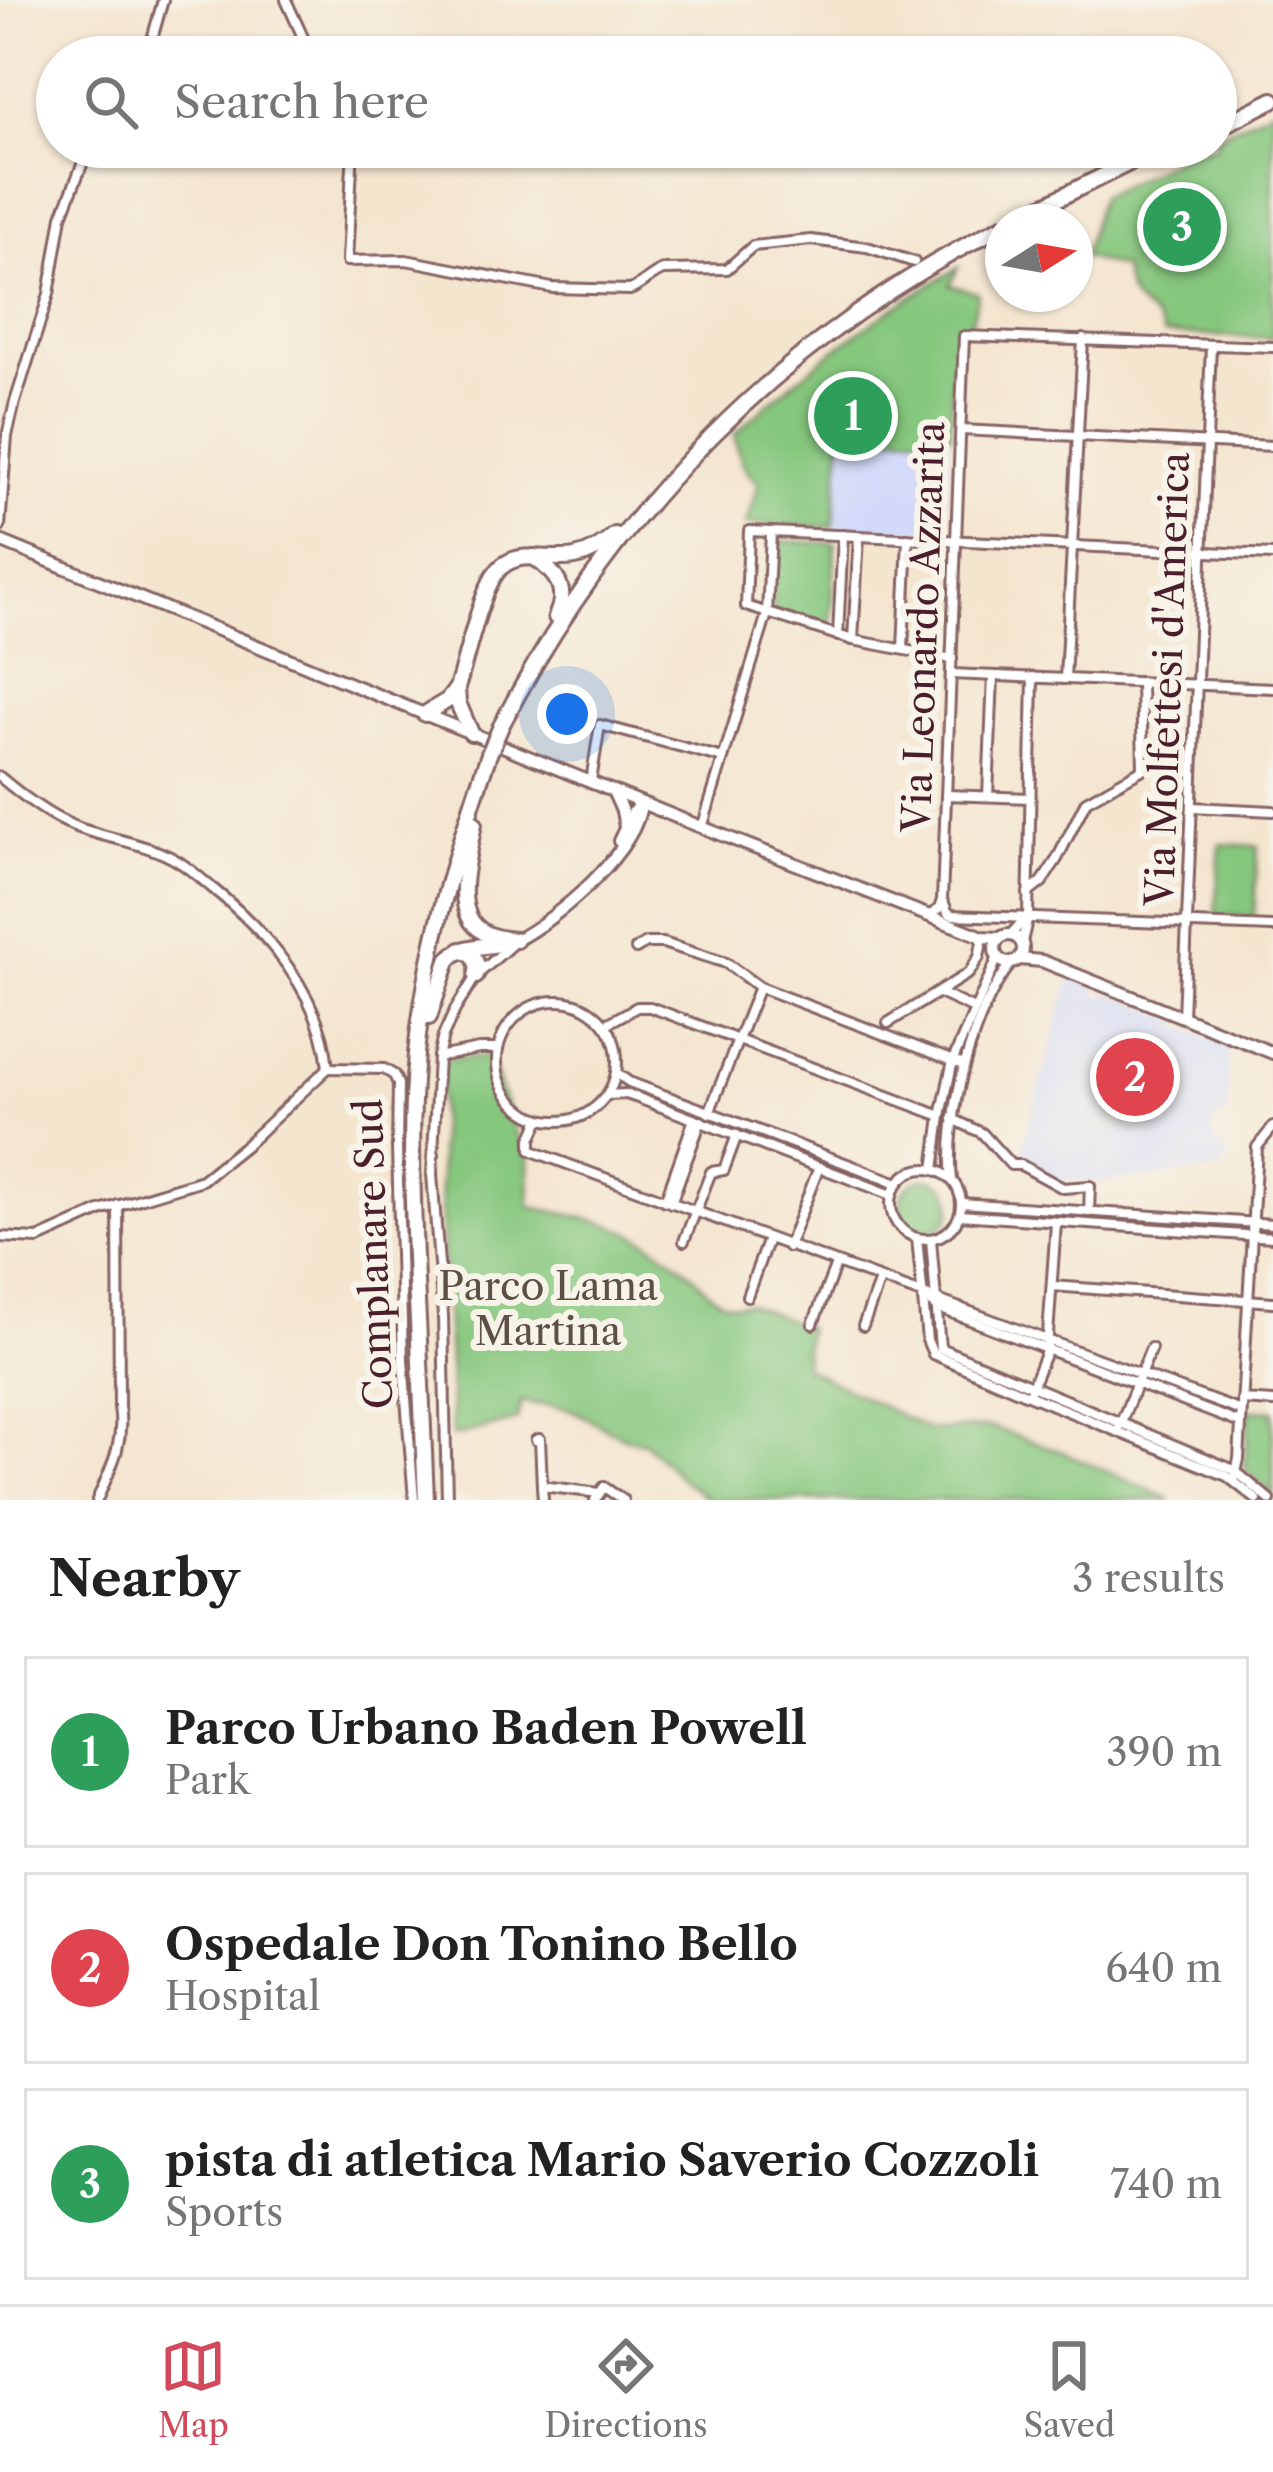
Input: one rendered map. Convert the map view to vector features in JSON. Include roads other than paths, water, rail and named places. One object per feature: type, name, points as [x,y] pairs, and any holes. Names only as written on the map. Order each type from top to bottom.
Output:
[{"type":"highway","points":[[1237,111],[1273,96]]},
{"type":"highway","points":[[1237,117],[1273,96]]},
{"type":"highway","points":[[1047,204],[1119,168]]},
{"type":"highway","points":[[1066,204],[1138,168]]},
{"type":"highway","points":[[446,722],[486,595],[507,562],[520,557],[577,557],[606,543],[719,428],[826,335],[896,286],[985,235]]},
{"type":"highway","points":[[505,728],[598,581],[672,489],[724,435],[798,368],[866,316],[985,245]]},
{"type":"highway","points":[[530,671],[586,582],[653,498]]},
{"type":"highway","points":[[430,1500],[412,1174],[415,1065],[429,962],[467,816],[561,608],[563,591],[556,573],[534,557]]},
{"type":"highway","points":[[424,714],[454,697]]},
{"type":"highway","points":[[454,697],[471,733]]},
{"type":"highway","points":[[430,1500],[420,1145],[430,1017],[444,932],[493,756]]},
{"type":"highway","points":[[474,823],[463,893],[465,910],[473,926],[487,935],[516,940]]},
{"type":"highway","points":[[430,1017],[448,961],[460,950],[516,940]]},
{"type":"highway","points":[[460,950],[473,956],[476,976]]},
{"type":"main road","points":[[0,541],[672,816],[997,942],[1023,944],[1042,961],[1273,1052]]},
{"type":"main road","points":[[613,791],[629,829]]},
{"type":"main road","points":[[516,940],[572,902],[606,863],[641,803]]},
{"type":"main road","points":[[629,829],[649,819],[672,816]]},
{"type":"main road","points":[[997,942],[1004,962],[1042,961]]},
{"type":"main road","points":[[1016,961],[1023,944]]},
{"type":"street","points":[[153,36],[163,0]]},
{"type":"street","points":[[286,0],[302,36]]},
{"type":"street","points":[[0,527],[7,436],[49,294],[62,216],[81,168]]},
{"type":"street","points":[[351,168],[347,261],[406,260],[552,288],[630,290],[663,270],[727,269],[753,246],[811,240],[867,247],[914,262]]},
{"type":"street","name":"Via Leonardo Azzarita","points":[[942,900],[964,336],[1083,339]]},
{"type":"street","points":[[1065,679],[1083,339],[1273,347]]},
{"type":"street","name":"Via Molfettesi d'America","points":[[1183,1017],[1211,344]]},
{"type":"street","points":[[961,430],[1273,446]]},
{"type":"street","points":[[952,658],[853,640],[746,606],[749,531],[1273,555]]},
{"type":"street","points":[[702,827],[766,614],[770,532]]},
{"type":"street","points":[[838,636],[843,536]]},
{"type":"street","points":[[853,640],[859,536]]},
{"type":"street","points":[[903,650],[908,538]]},
{"type":"street","points":[[952,674],[1273,688]]},
{"type":"street","points":[[988,796],[993,676]]},
{"type":"street","points":[[1023,944],[1028,916],[1033,677]]},
{"type":"street","points":[[1028,893],[1057,859],[1086,801],[1143,769],[1141,682]]},
{"type":"street","points":[[591,782],[600,724],[723,758]]},
{"type":"street","points":[[0,777],[62,821],[176,860],[243,913],[265,936],[309,1000],[328,1068],[202,1180],[118,1204],[38,1238],[0,1238]]},
{"type":"street","points":[[946,795],[1030,798]]},
{"type":"street","points":[[1192,807],[1273,811]]},
{"type":"street","points":[[929,916],[942,900]]},
{"type":"street","points":[[942,900],[948,913],[961,916],[1273,926]]},
{"type":"street","points":[[961,916],[965,924],[997,942]]},
{"type":"street","points":[[888,1023],[969,973],[1028,916]]},
{"type":"street","points":[[447,1500],[443,1316],[432,1174],[437,1057],[454,1010],[476,976],[516,940]]},
{"type":"street","points":[[934,1170],[952,1060],[988,983],[997,942]]},
{"type":"street","points":[[636,949],[646,943],[663,943],[726,963],[759,986],[964,1065]]},
{"type":"street","points":[[952,1180],[934,1170],[914,1171],[898,1183],[891,1206],[899,1226],[917,1238],[931,1239],[949,1232],[960,1215],[962,1203],[950,1162],[964,1065],[996,986],[1016,961]]},
{"type":"street","points":[[668,1202],[759,986]]},
{"type":"street","points":[[938,993],[974,1009]]},
{"type":"street","points":[[549,1001],[586,1008],[605,1025],[615,1048],[616,1073],[606,1095],[591,1111],[561,1121],[539,1119],[520,1109],[506,1093],[497,1072],[497,1049],[516,1017],[549,1001]]},
{"type":"street","points":[[605,1025],[637,1006],[650,1007],[940,1116]]},
{"type":"street","points":[[437,1057],[497,1049]]},
{"type":"street","name":"Complanare Sud","points":[[328,1068],[384,1070],[398,1084],[404,1360],[414,1500]]},
{"type":"street","points":[[616,1073],[629,1082],[898,1183]]},
{"type":"street","points":[[606,1095],[626,1094],[892,1195]]},
{"type":"street","points":[[539,1119],[531,1150],[1241,1417]]},
{"type":"street","points":[[953,1119],[982,1133],[1011,1165],[1022,1165],[1063,1187],[1090,1186],[1096,1225]]},
{"type":"street","points":[[1257,1500],[1236,1476],[1257,1147],[1273,1127]]},
{"type":"street","points":[[684,1241],[711,1172],[724,1171],[737,1135]]},
{"type":"street","points":[[803,1160],[808,1149]]},
{"type":"street","points":[[788,1246],[819,1167]]},
{"type":"street","points":[[962,1203],[1273,1223]]},
{"type":"street","points":[[97,1500],[122,1434],[118,1204]]},
{"type":"street","points":[[960,1215],[1273,1238]]},
{"type":"street","points":[[1155,1229],[1156,1217]]},
{"type":"street","points":[[1030,1391],[1048,1344],[1056,1223]]},
{"type":"street","points":[[917,1238],[927,1340],[937,1351],[1236,1476],[1270,1500]]},
{"type":"street","points":[[747,1296],[768,1239]]},
{"type":"street","points":[[931,1239],[937,1351]]},
{"type":"street","points":[[813,1324],[836,1264]]},
{"type":"street","points":[[863,1327],[880,1280]]},
{"type":"street","points":[[1052,1286],[1273,1302]]},
{"type":"street","points":[[1119,1428],[1151,1348]]},
{"type":"street","points":[[1242,1400],[1273,1402]]},
{"type":"street","points":[[536,1440],[540,1439],[542,1500]]},
{"type":"street","points":[[542,1486],[623,1500]]},
{"type":"place","name":"pista di atletica Mario Saverio Cozzoli","points":[[1182,227]]},
{"type":"place","name":"Parco Urbano Baden Powell","points":[[853,416]]},
{"type":"place","name":"Ospedale Don Tonino Bello","points":[[1135,1077]]},
{"type":"park label","name":"Parco Lama Martina","points":[[548,1308]]}]
